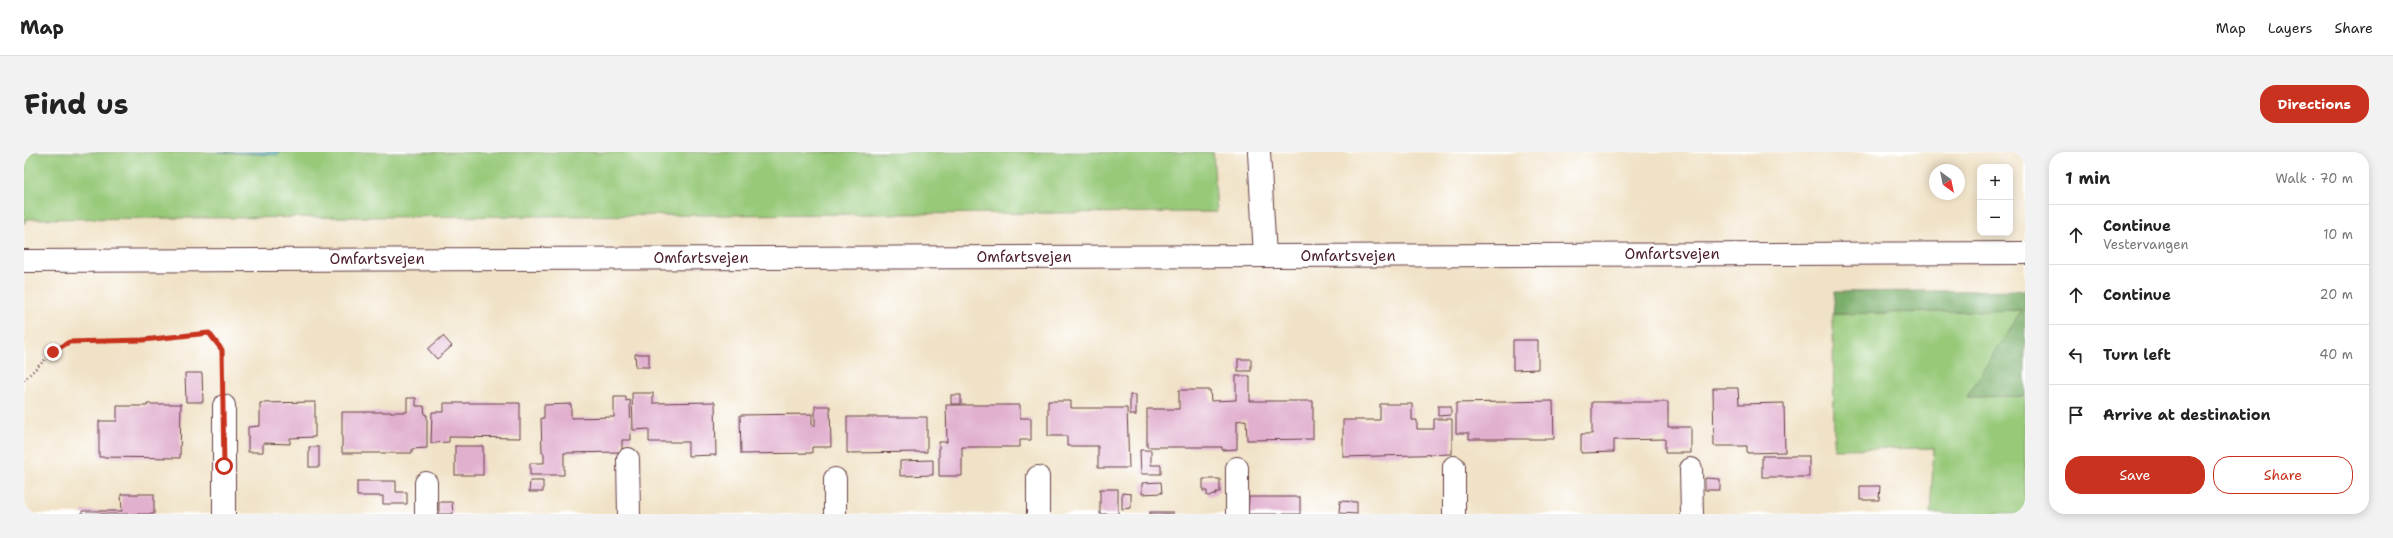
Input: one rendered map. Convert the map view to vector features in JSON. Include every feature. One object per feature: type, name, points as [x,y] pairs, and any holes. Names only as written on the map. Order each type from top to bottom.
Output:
[{"type":"main road","points":[[1259,152],[1265,256]]},
{"type":"main road","name":"Omfartsvejen","points":[[24,261],[2025,253]]},
{"type":"main road","points":[[224,406],[224,514]]},
{"type":"main road","points":[[628,459],[629,514]]},
{"type":"main road","points":[[1454,467],[1454,514]]},
{"type":"main road","points":[[1237,468],[1237,514]]},
{"type":"main road","points":[[1691,469],[1692,514]]},
{"type":"main road","points":[[1038,477],[1038,514]]},
{"type":"main road","points":[[834,514],[835,479]]},
{"type":"main road","points":[[426,483],[426,514]]},
{"type":"path","points":[[24,380],[53,352],[69,342],[143,340],[209,333],[222,350],[224,406]]},
{"type":"green space","points":[[24,152],[1213,152],[1217,212],[26,219],[24,224]]},
{"type":"green space","points":[[2025,290],[2025,396],[1967,397],[2022,310],[1833,314],[1835,292]]},
{"type":"green space","points":[[2022,310],[1967,397],[2025,396],[2025,514],[1930,514],[1934,448],[1834,449],[1833,314]]},
{"type":"water","points":[[217,152],[280,152],[277,155]]},
{"type":"building","points":[[443,336],[452,346],[437,359],[428,349]]},
{"type":"building","points":[[1513,340],[1538,340],[1538,369],[1513,370]]},
{"type":"building","points":[[635,354],[649,354],[649,367],[636,367]]},
{"type":"building","points":[[1238,359],[1251,359],[1251,371],[1238,371]]},
{"type":"building","points":[[185,373],[202,373],[203,402],[186,402]]},
{"type":"building","points":[[1236,376],[1250,376],[1250,401],[1313,401],[1313,439],[1247,440],[1246,420],[1237,421],[1237,449],[1222,450],[1222,447],[1147,447],[1147,409],[1179,409],[1179,390],[1210,390],[1211,401],[1236,400]]},
{"type":"building","points":[[1713,388],[1738,388],[1739,404],[1784,403],[1785,452],[1747,453],[1747,446],[1714,446]]},
{"type":"building","points":[[632,393],[653,393],[653,403],[715,402],[716,455],[688,456],[688,442],[649,442],[649,429],[633,430]]},
{"type":"building","points":[[951,395],[961,395],[961,404],[951,404]]},
{"type":"building","points":[[1130,395],[1136,395],[1136,415],[1130,415]]},
{"type":"building","points":[[614,397],[626,397],[626,401],[630,400],[631,440],[622,440],[622,452],[564,453],[564,475],[530,475],[530,463],[544,463],[544,453],[542,453],[541,418],[544,418],[544,405],[571,404],[571,418],[614,417]]},
{"type":"building","points":[[407,398],[416,398],[416,406],[424,406],[425,415],[427,415],[427,448],[412,449],[412,453],[342,453],[342,412],[407,412]]},
{"type":"building","points":[[1048,401],[1071,401],[1071,408],[1127,408],[1129,468],[1098,468],[1098,446],[1067,446],[1067,436],[1048,436]]},
{"type":"building","points":[[1553,401],[1554,439],[1469,439],[1469,433],[1456,433],[1456,403]]},
{"type":"building","points":[[315,402],[315,437],[290,438],[290,444],[263,443],[263,452],[248,452],[248,427],[260,426],[260,403]]},
{"type":"building","points":[[1592,402],[1668,402],[1668,427],[1691,427],[1691,453],[1665,453],[1665,439],[1614,440],[1614,452],[1581,453],[1581,434],[1592,434]]},
{"type":"building","points":[[444,403],[520,403],[520,438],[449,437],[449,442],[431,443],[432,412],[444,412]]},
{"type":"building","points":[[147,404],[181,404],[180,458],[99,457],[99,421],[117,421],[117,406],[147,406]]},
{"type":"building","points":[[1380,404],[1412,404],[1412,420],[1417,420],[1417,429],[1434,429],[1434,419],[1452,419],[1452,454],[1343,457],[1343,420],[1380,420]]},
{"type":"building","points":[[946,405],[1020,405],[1020,418],[1031,418],[1031,440],[1020,440],[1020,447],[962,447],[962,476],[939,476],[939,442],[947,442]]},
{"type":"building","points":[[815,406],[830,406],[831,447],[812,447],[812,453],[741,454],[740,415],[812,414],[812,426],[815,426]]},
{"type":"building","points":[[1438,406],[1451,406],[1451,415],[1438,416]]},
{"type":"building","points":[[847,417],[927,417],[927,452],[847,453]]},
{"type":"building","points":[[455,446],[483,446],[483,475],[455,475]]},
{"type":"building","points":[[309,447],[319,447],[319,467],[309,467]]},
{"type":"building","points":[[1140,450],[1151,450],[1151,465],[1161,465],[1161,474],[1141,474]]},
{"type":"building","points":[[1762,456],[1809,456],[1809,477],[1762,477]]},
{"type":"building","points":[[933,460],[933,475],[900,476],[900,461]]},
{"type":"building","points":[[1705,478],[1720,479],[1720,490],[1705,490]]},
{"type":"building","points":[[1203,479],[1220,479],[1220,492],[1216,492],[1216,495],[1207,496],[1207,491],[1203,491]]},
{"type":"building","points":[[357,481],[396,481],[396,492],[407,492],[407,504],[383,504],[383,496],[357,496]]},
{"type":"building","points":[[530,481],[543,481],[543,492],[529,492]]},
{"type":"building","points":[[1161,482],[1162,493],[1142,494],[1142,483]]},
{"type":"building","points":[[1860,486],[1880,486],[1879,500],[1860,500]]},
{"type":"building","points":[[1100,489],[1118,489],[1118,514],[1100,514]]},
{"type":"building","points":[[1122,493],[1131,494],[1131,508],[1122,509]]},
{"type":"building","points":[[121,494],[154,494],[154,514],[82,514],[82,511],[122,511]]},
{"type":"building","points":[[1249,497],[1300,497],[1300,514],[1248,514]]},
{"type":"building","points":[[1340,501],[1357,502],[1357,514],[1339,513]]},
{"type":"building","points":[[439,502],[452,502],[453,514],[439,514]]},
{"type":"building","points":[[1150,512],[1173,512],[1173,514],[1150,514]]},
{"type":"route","points":[[53,352],[69,342],[143,340],[209,333],[222,350],[224,466]]}]
